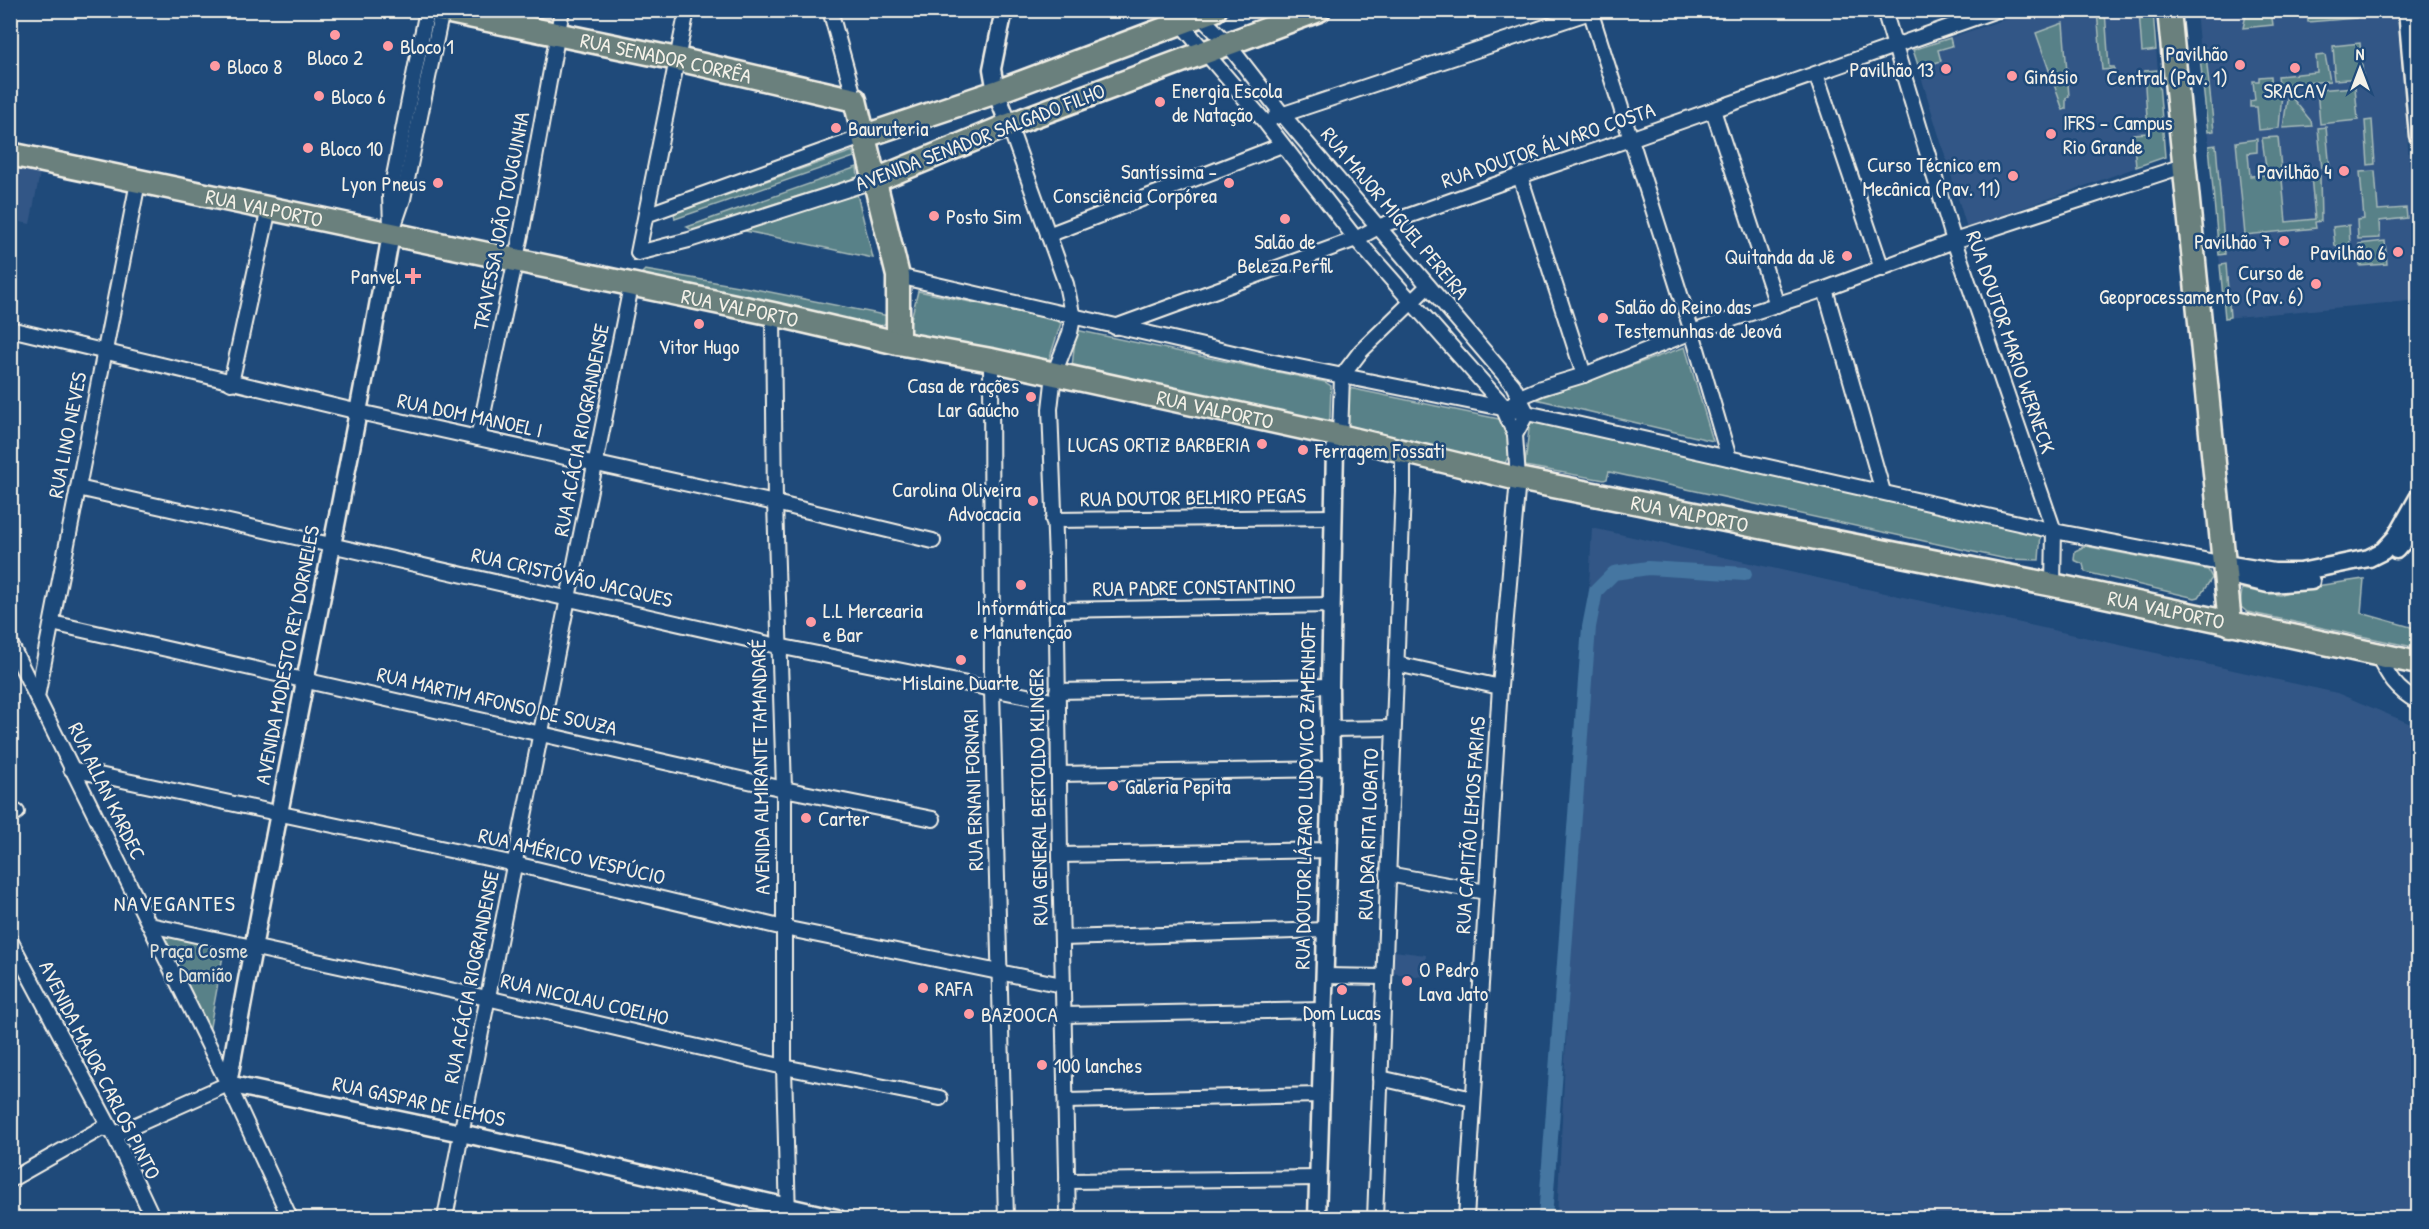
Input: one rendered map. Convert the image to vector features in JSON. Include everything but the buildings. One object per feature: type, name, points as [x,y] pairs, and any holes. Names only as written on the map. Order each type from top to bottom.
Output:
[{"type":"main road","name":"AVENIDA SENADOR SALGADO FILHO","points":[[876,180],[1008,124],[1319,10]]},
{"type":"main road","points":[[2169,10],[2230,624]]},
{"type":"main road","name":"RUA SENADOR CORRÊA","points":[[441,11],[677,59],[855,100]]},
{"type":"main road","name":"AVENIDA SENADOR SALGADO FILHO","points":[[865,136],[996,92],[1192,14]]},
{"type":"main road","points":[[855,100],[898,276],[898,343]]},
{"type":"main road","name":"RUA VALPORTO","points":[[10,154],[773,314],[898,343],[991,360],[1340,436],[1518,479],[2053,585],[2418,663]]},
{"type":"street","points":[[391,234],[390,196],[427,10]]},
{"type":"street","name":"TRAVESSA JOÃO TOUGUINHA","points":[[478,438],[515,261],[562,10]]},
{"type":"street","points":[[646,215],[687,10]]},
{"type":"street","points":[[830,10],[855,100]]},
{"type":"street","points":[[1004,10],[992,69],[996,92],[1066,284],[1073,318]]},
{"type":"street","name":"RUA DOUTOR MARIO WERNECK","points":[[1884,10],[1954,241],[2054,531],[2053,585]]},
{"type":"street","name":"RUA DOUTOR ÁLVARO COSTA","points":[[1115,327],[1356,239],[1380,226],[1996,10]]},
{"type":"street","points":[[2407,10],[2418,136]]},
{"type":"street","points":[[391,234],[403,199],[441,11]]},
{"type":"street","points":[[1265,122],[1282,114],[1590,11],[1729,458]]},
{"type":"street","points":[[1192,14],[1217,47]]},
{"type":"street","points":[[1192,14],[1217,47]]},
{"type":"street","name":"RUA MAJOR MIGUEL PEREIRA","points":[[1217,47],[1282,114],[1380,226],[1508,379],[1527,413]]},
{"type":"street","name":"RUA MAJOR MIGUEL PEREIRA","points":[[1217,47],[1265,122],[1356,239],[1505,410]]},
{"type":"street","points":[[1816,74],[1882,269]]},
{"type":"street","points":[[1713,110],[1777,304]]},
{"type":"street","name":"AVENIDA SENADOR SALGADO FILHO","points":[[865,136],[646,215],[638,253],[689,240],[876,180]]},
{"type":"street","points":[[1048,235],[1282,145]]},
{"type":"street","points":[[1505,410],[1520,397],[1692,333],[1882,269],[1954,241],[2183,166]]},
{"type":"street","points":[[1520,176],[1584,375]]},
{"type":"street","name":"RUA LINO NEVES","points":[[37,697],[138,182]]},
{"type":"street","points":[[231,382],[269,208]]},
{"type":"street","name":"AVENIDA MODESTO REY DORNELES","points":[[228,1084],[252,948],[359,412],[391,234]]},
{"type":"street","points":[[898,276],[1073,318],[1527,413],[2226,569],[2300,572],[2369,558],[2398,542],[2418,525]]},
{"type":"street","name":"RUA ACÁCIA RIOGRANDENSE","points":[[445,1218],[487,998],[631,286]]},
{"type":"street","points":[[1342,376],[1361,351],[1428,286]]},
{"type":"street","points":[[1825,289],[1883,492]]},
{"type":"street","name":"AVENIDA ALMIRANTE TAMANDARÉ","points":[[773,314],[778,646],[784,789],[784,1067],[788,1213]]},
{"type":"street","name":"RUA GENERAL BERTOLDO KLINGER","points":[[1068,1218],[1062,986],[1057,610],[1050,409],[1054,374],[1070,333],[1073,318]]},
{"type":"street","name":"RUA DOM MANOEL I","points":[[10,329],[359,412],[775,503],[933,541]]},
{"type":"street","name":"RUA ERNANI FORNARI","points":[[991,360],[992,690],[1006,1218]]},
{"type":"street","name":"RUA DOUTOR LÁZARO LUDOVICO ZAMENHOFF","points":[[1317,1218],[1331,768],[1330,686],[1335,449],[1340,436],[1342,376]]},
{"type":"street","name":"RUA CAPITÃO LEMOS FARIAS","points":[[1466,1218],[1500,687],[1518,479],[1515,435],[1505,410]]},
{"type":"street","points":[[1515,435],[1527,413]]},
{"type":"street","name":"RUA DRA RITA LOBATO","points":[[1375,1218],[1403,451]]},
{"type":"street","name":"RUA CRISTÓVÃO JACQUES","points":[[78,488],[778,646],[992,690],[1057,697],[1330,686]]},
{"type":"street","points":[[2398,542],[2418,498]]},
{"type":"street","name":"RUA DOUTOR BELMIRO PEGAS","points":[[1053,520],[1334,517]]},
{"type":"street","name":"RUA PADRE CONSTANTINO","points":[[1057,610],[1332,605]]},
{"type":"street","name":"RUA MARTIM AFONSO DE SOUZA","points":[[52,623],[542,732],[784,789],[933,819]]},
{"type":"street","name":"RUA ALLAN KARDEC","points":[[10,643],[228,1084],[290,1218]]},
{"type":"street","points":[[2377,654],[2391,682],[2418,702]]},
{"type":"street","points":[[1397,664],[1500,687]]},
{"type":"street","points":[[1331,729],[1393,728]]},
{"type":"street","name":"RUA AMÉRICO VESPÚCIO","points":[[71,768],[515,864],[784,928],[1062,986]]},
{"type":"street","points":[[1059,774],[1331,768]]},
{"type":"street","points":[[1060,855],[1328,850]]},
{"type":"street","points":[[1388,874],[1486,892]]},
{"type":"street","name":"RUA NICOLAU COELHO","points":[[150,925],[487,998],[784,1067],[940,1098]]},
{"type":"street","points":[[1062,938],[1326,930]]},
{"type":"street","name":"AVENIDA MAJOR CARLOS PINTO","points":[[10,940],[110,1130],[153,1218]]},
{"type":"street","points":[[1325,976],[1384,977]]},
{"type":"street","points":[[1063,1015],[1323,1011]]},
{"type":"street","points":[[1380,1078],[1473,1099]]},
{"type":"street","points":[[10,1180],[102,1128],[118,1133],[228,1084]]},
{"type":"street","name":"RUA GASPAR DE LEMOS","points":[[228,1084],[461,1133],[788,1213],[837,1218]]},
{"type":"street","points":[[1066,1101],[1321,1095]]},
{"type":"street","points":[[1067,1181],[1318,1178]]},
{"type":"shaded area","name":"IFRS - Campus Rio Grande","points":[[2030,11],[2153,11],[2165,157],[1967,228],[1913,50]]},
{"type":"shaded area","points":[[2196,11],[2396,11],[2418,261],[2418,300],[2225,318]]},
{"type":"shaded area","points":[[10,168],[40,173],[30,224],[11,220]]},
{"type":"shaded area","points":[[1592,528],[2337,693],[2418,727],[2418,1218],[1557,1218]]},
{"type":"shaded area","points":[[1394,951],[1426,955],[1424,977],[1391,973]]},
{"type":"green space","points":[[2097,11],[2105,11],[2109,67],[2114,67],[2114,69],[2102,70]]},
{"type":"green space","points":[[2139,11],[2153,11],[2156,50],[2142,52]]},
{"type":"green space","points":[[2247,11],[2271,11],[2273,25],[2243,28]]},
{"type":"green space","points":[[2307,11],[2356,11],[2356,18],[2308,22]]},
{"type":"green space","points":[[2063,23],[2069,96],[2066,98],[2066,109],[2063,110],[2036,33]]},
{"type":"green space","points":[[1950,38],[1952,46],[1938,50],[1941,61],[1919,68],[1913,50]]},
{"type":"green space","points":[[2360,43],[2363,78],[2334,80],[2333,46]]},
{"type":"green space","points":[[2205,47],[2214,131],[2208,132],[2199,48]]},
{"type":"green space","points":[[2325,55],[2330,81],[2279,85],[2278,76],[2317,72],[2316,56]]},
{"type":"green space","points":[[2158,70],[2165,157],[2136,167],[2133,134],[2148,133],[2144,71]]},
{"type":"green space","points":[[2271,76],[2272,94],[2282,93],[2279,128],[2259,130],[2257,107],[2250,107],[2250,101],[2255,100],[2253,81],[2259,81],[2259,77]]},
{"type":"green space","points":[[2355,87],[2358,120],[2320,124],[2317,90]]},
{"type":"green space","points":[[2288,93],[2311,121],[2312,126],[2283,128]]},
{"type":"green space","points":[[2372,120],[2375,164],[2368,165],[2365,121]]},
{"type":"green space","points":[[2326,127],[2330,170],[2322,170],[2318,128]]},
{"type":"green space","points":[[2278,137],[2286,222],[2315,219],[2311,176],[2320,176],[2321,221],[2315,222],[2316,228],[2245,235],[2236,142],[2257,139],[2257,152],[2248,153],[2250,176],[2267,175],[2262,138]]},
{"type":"green space","points":[[2216,145],[2225,254],[2219,255],[2209,146]]},
{"type":"green space","points":[[853,151],[854,157],[675,219],[674,213]]},
{"type":"green space","points":[[857,167],[858,177],[692,230],[687,227]]},
{"type":"green space","points":[[2375,171],[2378,210],[2406,208],[2407,218],[2379,221],[2380,238],[2358,239],[2357,220],[2364,219],[2360,172]]},
{"type":"green space","points":[[857,194],[873,258],[741,230]]},
{"type":"green space","points":[[2349,225],[2350,245],[2335,246],[2333,227]]},
{"type":"green space","points":[[2385,241],[2387,264],[2360,266],[2359,244]]},
{"type":"green space","points":[[2226,264],[2230,317],[2225,318],[2220,265]]},
{"type":"green space","points":[[645,270],[889,316],[886,323],[879,327],[641,274]]},
{"type":"green space","points":[[918,291],[1056,320],[1061,323],[1049,360],[912,334],[908,331]]},
{"type":"green space","points":[[1076,330],[1325,382],[1331,386],[1330,418],[1328,422],[1072,367]]},
{"type":"green space","points":[[1685,347],[1713,441],[1536,399]]},
{"type":"green space","points":[[1349,388],[1499,419],[1505,423],[1510,454],[1505,463],[1351,428],[1347,423]]},
{"type":"green space","points":[[1530,419],[2041,533],[2039,560],[2006,559],[1609,472],[1607,479],[1604,480],[1525,466]]},
{"type":"green space","points":[[2085,546],[2208,570],[2212,578],[2199,597],[2195,598],[2085,572],[2083,564],[2074,560],[2075,551]]},
{"type":"green space","points":[[2364,579],[2361,613],[2418,629],[2418,648],[2247,612],[2240,606],[2242,589],[2280,595],[2296,589]]},
{"type":"green space","name":"Praça Cosme e Damião","points":[[159,930],[225,945],[209,1032]]},
{"type":"waterway","points":[[1545,1218],[1589,627],[1596,591],[1614,573],[1648,568],[1745,574]]},
{"type":"place","name":"Bloco 2","points":[[335,35]]},
{"type":"place","name":"Bloco 1","points":[[388,46]]},
{"type":"place","name":"Pavilhão Central (Pav. 1)","points":[[2240,65]]},
{"type":"place","name":"Bloco 8","points":[[215,66]]},
{"type":"place","name":"SRACAV","points":[[2295,68]]},
{"type":"place","name":"Pavilhão 13","points":[[1946,69]]},
{"type":"place","name":"Ginásio","points":[[2012,76]]},
{"type":"place","name":"Bloco 6","points":[[319,96]]},
{"type":"place","name":"Energia Escola de Natação","points":[[1160,102]]},
{"type":"place","name":"Bauruteria","points":[[836,128]]},
{"type":"place","name":"IFRS - Campus Rio Grande","points":[[2051,134]]},
{"type":"place","name":"Bloco 10","points":[[308,148]]},
{"type":"place","name":"Pavilhão 4","points":[[2344,171]]},
{"type":"place","name":"Curso Técnico em Mecânica (Pav. 11)","points":[[2013,176]]},
{"type":"place","name":"Lyon Pneus","points":[[438,183]]},
{"type":"place","name":"Santíssima - Consciência Corpórea","points":[[1229,183]]},
{"type":"place","name":"Posto Sim","points":[[934,216]]},
{"type":"place","name":"Salão de Beleza Perfil","points":[[1285,219]]},
{"type":"place","name":"Pavilhão 7","points":[[2284,241]]},
{"type":"place","name":"Pavilhão 6","points":[[2398,252]]},
{"type":"place","name":"Quitanda da Jê","points":[[1847,256]]},
{"type":"place","name":"Panvel","points":[[413,276]]},
{"type":"place","name":"Curso de Geoprocessamento (Pav. 6)","points":[[2316,284]]},
{"type":"place","name":"Salão do Reino das Testemunhas de Jeová","points":[[1603,318]]},
{"type":"place","name":"Vitor Hugo","points":[[699,324]]},
{"type":"place","name":"Casa de rações Lar Gaúcho","points":[[1031,397]]},
{"type":"place","name":"LUCAS ORTIZ BARBERIA","points":[[1262,444]]},
{"type":"place","name":"Ferragem Fossati","points":[[1303,450]]},
{"type":"place","name":"Carolina Oliveira Advocacia","points":[[1033,501]]},
{"type":"place","name":"Informática e Manutenção","points":[[1021,585]]},
{"type":"place","name":"L.L Mercearia e Bar","points":[[811,622]]},
{"type":"place","name":"Mislaine Duarte","points":[[961,660]]},
{"type":"place","name":"Galeria Pepita","points":[[1113,786]]},
{"type":"place","name":"Carter","points":[[806,818]]},
{"type":"place","name":"O Pedro Lava Jato","points":[[1407,981]]},
{"type":"place","name":"RAFA","points":[[923,988]]},
{"type":"place","name":"Dom Lucas","points":[[1342,990]]},
{"type":"place","name":"BAZOOCA","points":[[969,1014]]},
{"type":"place","name":"100 lanches","points":[[1042,1065]]},
{"type":"district","name":"NAVEGANTES","points":[[175,903]]}]
